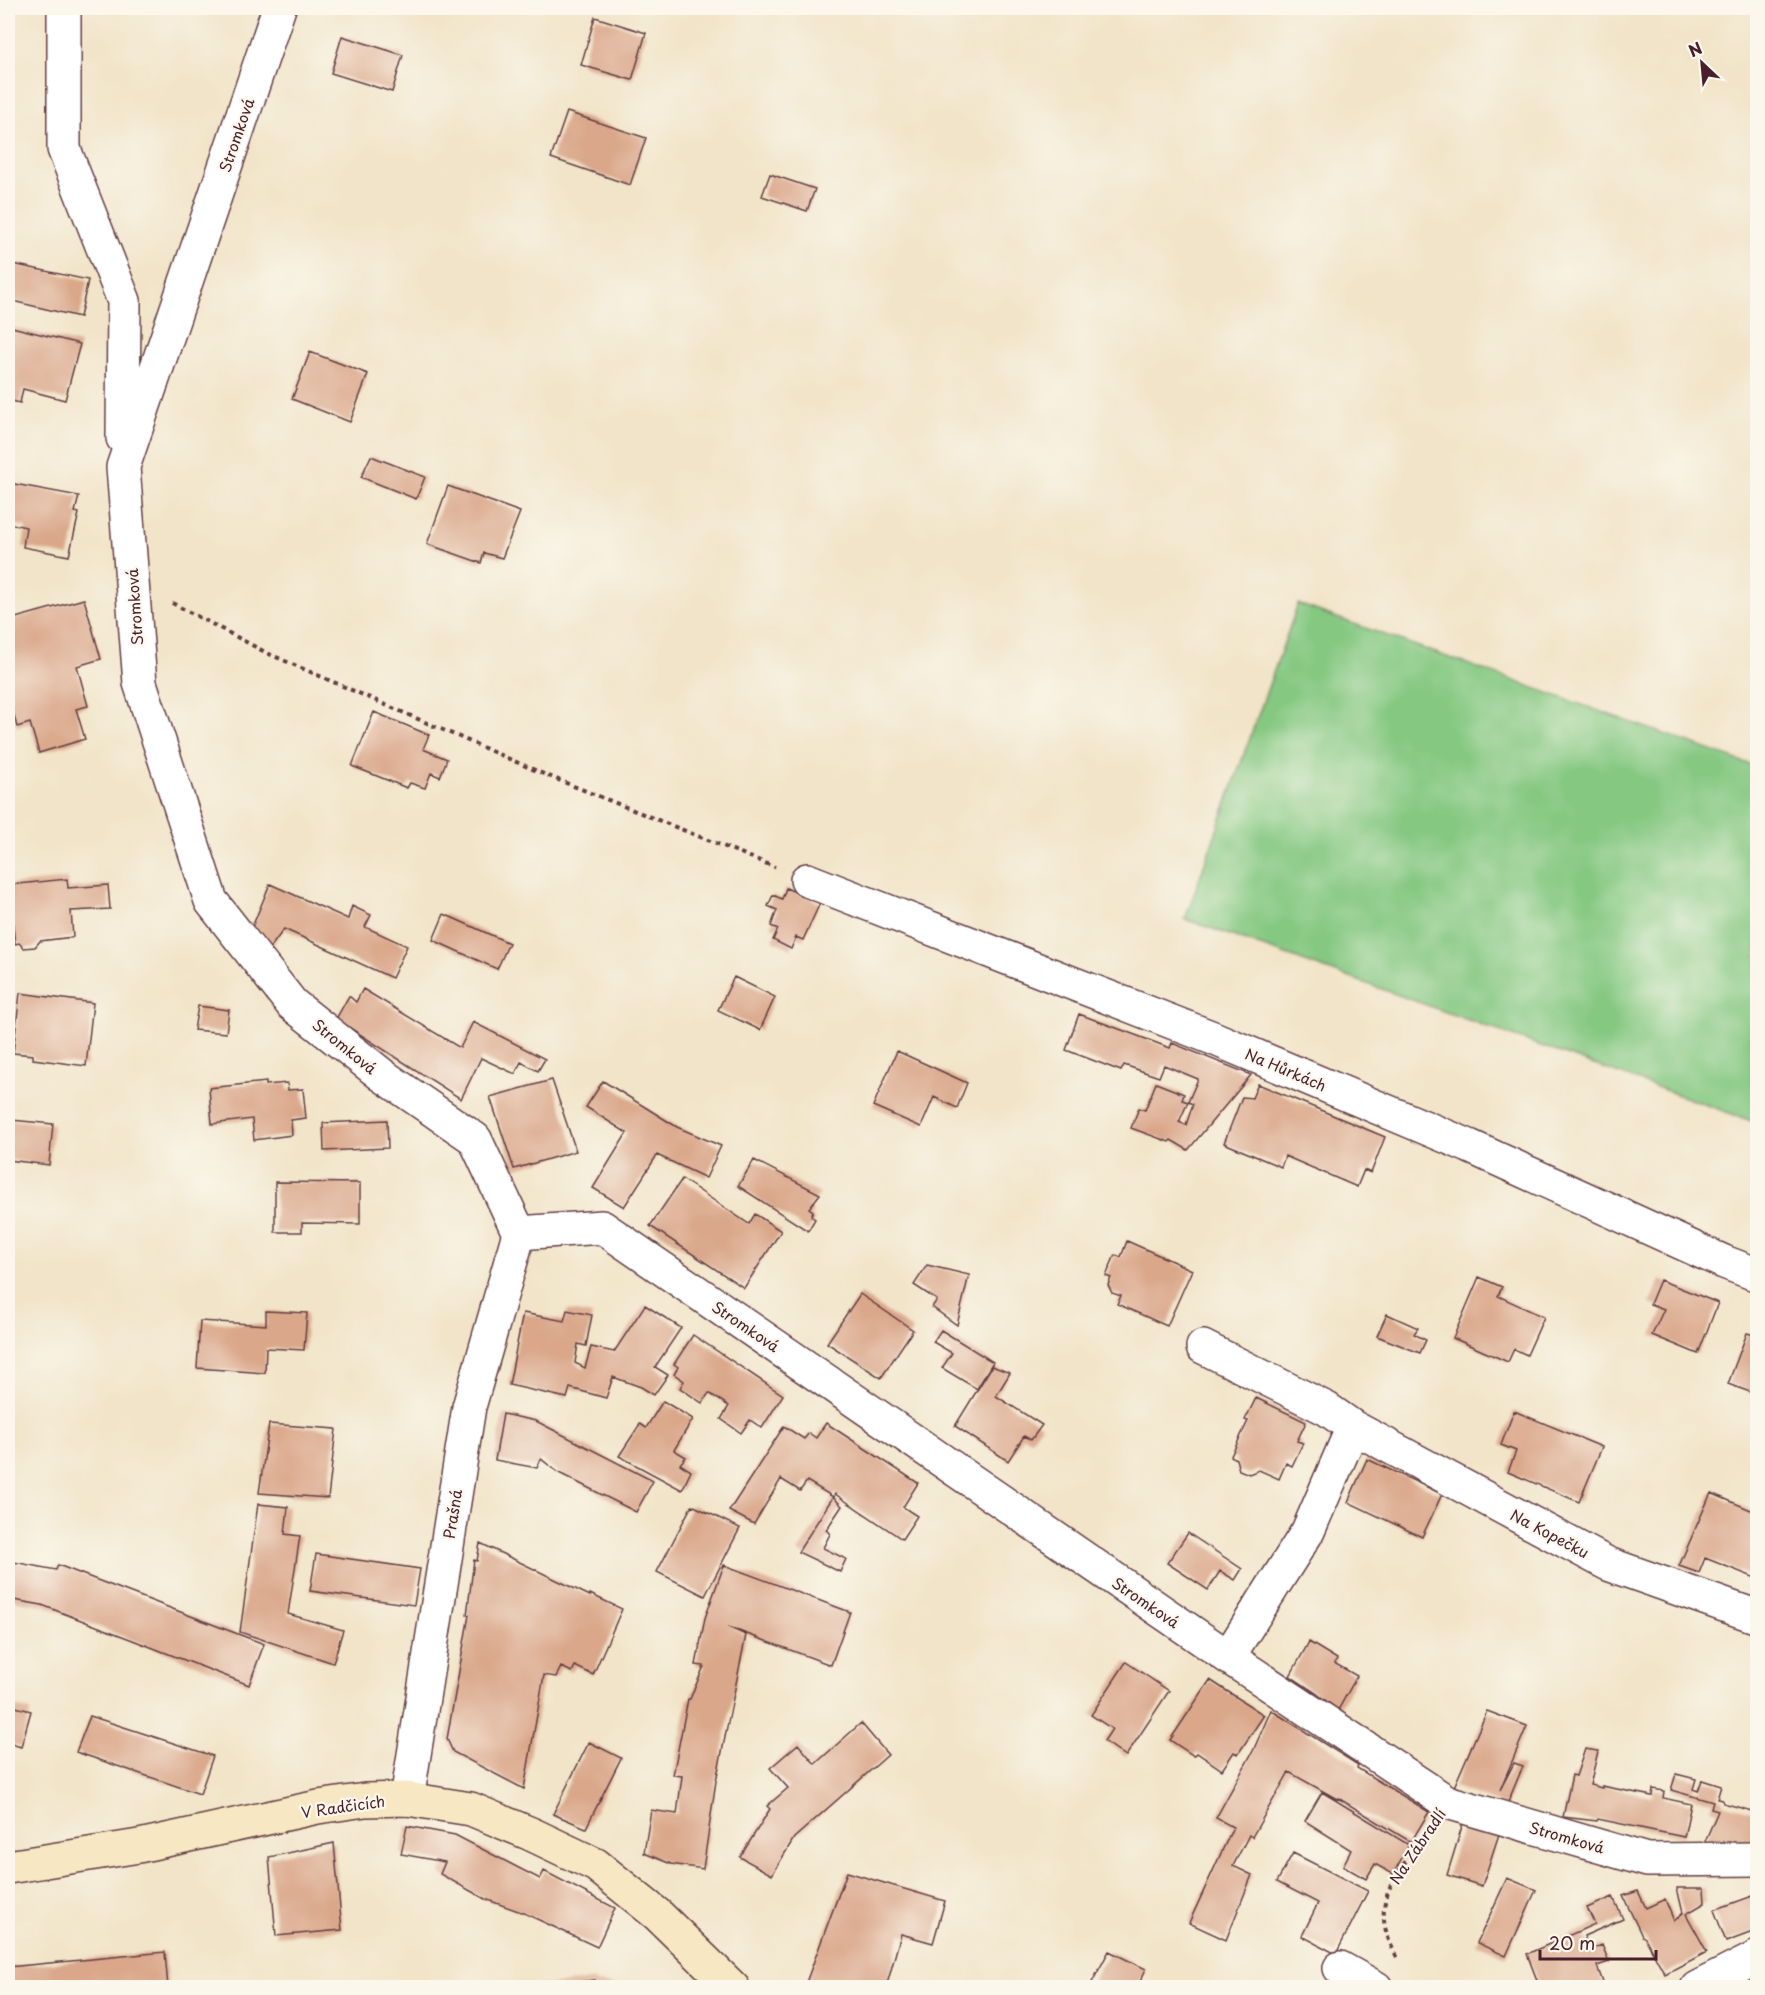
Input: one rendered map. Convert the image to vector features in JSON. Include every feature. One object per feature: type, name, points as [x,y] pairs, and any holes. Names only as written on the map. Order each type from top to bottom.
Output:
[{"type":"street","name":"Stromková","points":[[64,8],[64,149],[124,301],[123,467],[140,683],[211,901],[292,1004],[382,1075],[475,1139],[519,1233],[602,1227],[1228,1658],[1447,1802],[1647,1860],[1758,1859]]},
{"type":"street","name":"Stromková","points":[[123,467],[279,8]]},
{"type":"street","name":"Na Hůrkách","points":[[807,880],[1213,1038],[1469,1146],[1724,1262],[1758,1275]]},
{"type":"street","name":"Prašná","points":[[407,1799],[469,1407],[519,1233]]},
{"type":"street","name":"Na Kopečku","points":[[1203,1347],[1328,1409],[1353,1427],[1608,1564],[1758,1617]]},
{"type":"street","points":[[1228,1658],[1308,1531],[1353,1427]]},
{"type":"street","name":"V Radčicích","points":[[8,1867],[139,1846],[318,1807],[365,1800],[407,1799],[471,1809],[596,1865],[658,1915],[733,1988]]},
{"type":"street","points":[[1697,1988],[1758,1957]]},
{"type":"street","points":[[1340,1968],[1376,1988]]},
{"type":"path","points":[[169,594],[173,604],[267,653],[546,775],[807,880]]},
{"type":"path","name":"Na Zábradlí","points":[[1402,1964],[1386,1933],[1383,1914],[1387,1891],[1447,1802]]},
{"type":"green space","points":[[1298,604],[1757,767],[1757,1123],[1185,919]]},
{"type":"building","points":[[595,17],[646,33],[632,80],[581,65]]},
{"type":"building","points":[[342,36],[403,55],[392,92],[331,73]]},
{"type":"building","points":[[567,112],[646,138],[630,185],[551,158]]},
{"type":"building","points":[[770,174],[815,189],[807,211],[762,196]]},
{"type":"building","points":[[8,263],[88,280],[80,317],[8,300]]},
{"type":"building","points":[[8,326],[80,344],[65,400],[23,389],[20,403],[8,400],[11,387],[8,386]]},
{"type":"building","points":[[310,352],[368,374],[350,422],[292,399]]},
{"type":"building","points":[[371,456],[425,477],[416,499],[361,477]]},
{"type":"building","points":[[9,483],[79,496],[75,512],[79,513],[69,556],[23,547],[26,527],[8,523]]},
{"type":"building","points":[[448,486],[520,512],[502,558],[484,553],[481,563],[427,544]]},
{"type":"building","points":[[84,599],[101,659],[77,666],[88,706],[76,709],[85,739],[39,753],[30,723],[17,727],[8,692],[8,620]]},
{"type":"building","points":[[374,712],[429,735],[423,749],[447,759],[440,777],[431,773],[425,788],[410,783],[407,788],[352,766]]},
{"type":"building","points":[[67,879],[68,888],[108,885],[110,909],[71,911],[73,937],[40,941],[35,947],[24,948],[19,943],[15,944],[8,885]]},
{"type":"building","points":[[270,884],[348,919],[352,906],[371,915],[365,927],[407,946],[392,978],[284,929],[267,952],[250,932]]},
{"type":"building","points":[[786,888],[820,903],[803,940],[796,937],[791,949],[773,940],[778,929],[771,926],[777,910],[768,906],[773,895],[782,899]]},
{"type":"building","points":[[444,914],[509,943],[497,969],[433,940]]},
{"type":"building","points":[[734,977],[775,997],[760,1030],[718,1010]]},
{"type":"building","points":[[363,989],[460,1048],[473,1022],[545,1059],[538,1071],[521,1062],[515,1074],[481,1058],[461,1099],[336,1019],[349,996],[356,1002]]},
{"type":"building","points":[[20,993],[93,1003],[86,1066],[33,1059],[33,1055],[13,1053]]},
{"type":"building","points":[[198,1006],[229,1010],[226,1033],[194,1030]]},
{"type":"building","points":[[1079,1014],[1170,1048],[1172,1043],[1251,1075],[1188,1150],[1171,1140],[1169,1142],[1131,1128],[1139,1108],[1145,1110],[1156,1083],[1184,1094],[1182,1100],[1188,1102],[1198,1079],[1164,1065],[1159,1077],[1124,1065],[1121,1071],[1066,1050]],"holes":[[[1188,1102],[1193,1104],[1186,1125],[1179,1122]]]},
{"type":"building","points":[[897,1051],[967,1083],[957,1108],[934,1097],[921,1127],[873,1106]]},
{"type":"building","points":[[552,1080],[576,1151],[514,1169],[490,1097]]},
{"type":"building","points":[[603,1081],[677,1127],[721,1146],[706,1178],[657,1155],[624,1207],[593,1188],[627,1133],[586,1107]]},
{"type":"building","points":[[266,1082],[266,1085],[287,1083],[288,1090],[303,1089],[306,1118],[291,1120],[292,1135],[254,1140],[252,1119],[212,1124],[209,1088]]},
{"type":"building","points":[[1258,1084],[1385,1137],[1371,1173],[1364,1170],[1357,1187],[1285,1156],[1281,1167],[1224,1143],[1242,1097],[1252,1098]]},
{"type":"building","points":[[11,1120],[53,1124],[49,1165],[8,1160]]},
{"type":"building","points":[[387,1120],[388,1148],[324,1151],[323,1123]]},
{"type":"building","points":[[754,1160],[820,1194],[809,1208],[813,1211],[811,1216],[815,1219],[808,1231],[738,1186]]},
{"type":"building","points":[[682,1179],[749,1224],[755,1214],[781,1231],[744,1288],[650,1226]]},
{"type":"building","points":[[275,1182],[360,1183],[360,1224],[302,1223],[302,1232],[275,1232]]},
{"type":"building","points":[[1127,1241],[1192,1270],[1167,1326],[1117,1304],[1121,1296],[1112,1293],[1108,1285],[1111,1278],[1106,1276],[1115,1255],[1121,1257]]},
{"type":"building","points":[[927,1265],[969,1275],[957,1325],[932,1307],[937,1300],[914,1285]]},
{"type":"building","points":[[1479,1277],[1502,1287],[1498,1296],[1544,1317],[1527,1355],[1514,1349],[1508,1362],[1453,1338]]},
{"type":"building","points":[[1660,1280],[1718,1303],[1698,1354],[1652,1335],[1664,1309],[1650,1304]]},
{"type":"building","points":[[860,1294],[913,1330],[881,1378],[827,1343]]},
{"type":"building","points":[[645,1305],[681,1328],[655,1367],[668,1375],[654,1395],[641,1387],[613,1377],[606,1398],[570,1388],[567,1398],[509,1385],[523,1313],[564,1321],[567,1310],[592,1315],[586,1346],[578,1344],[575,1363],[585,1368],[591,1347],[614,1352]]},
{"type":"building","points":[[266,1311],[307,1313],[304,1350],[266,1348],[265,1373],[197,1368],[200,1321],[266,1325]]},
{"type":"building","points":[[1387,1314],[1418,1328],[1414,1334],[1426,1340],[1420,1353],[1377,1336]]},
{"type":"building","points":[[941,1330],[993,1362],[977,1389],[942,1368],[952,1353],[933,1342]]},
{"type":"building","points":[[1747,1333],[1758,1336],[1758,1395],[1728,1384]]},
{"type":"building","points":[[693,1335],[783,1395],[762,1428],[750,1420],[741,1433],[721,1419],[729,1406],[709,1393],[702,1403],[680,1388],[684,1381],[674,1374],[678,1367],[674,1364]]},
{"type":"building","points":[[992,1366],[1010,1373],[996,1396],[1042,1425],[1031,1440],[1024,1436],[1008,1461],[955,1426]]},
{"type":"building","points":[[1256,1398],[1306,1422],[1297,1441],[1303,1443],[1292,1466],[1286,1463],[1279,1479],[1259,1470],[1249,1474],[1239,1470],[1236,1459],[1231,1456]]},
{"type":"building","points":[[663,1401],[693,1419],[674,1450],[686,1457],[680,1464],[691,1471],[682,1490],[619,1456],[640,1424],[646,1428]]},
{"type":"building","points":[[1514,1411],[1602,1447],[1579,1502],[1508,1472],[1516,1451],[1501,1445]]},
{"type":"building","points":[[503,1414],[536,1421],[653,1481],[636,1512],[559,1473],[541,1459],[537,1468],[495,1460]]},
{"type":"building","points":[[826,1423],[918,1483],[903,1507],[917,1516],[902,1539],[835,1494],[833,1497],[807,1481],[800,1491],[781,1479],[754,1524],[729,1511],[784,1426],[804,1439],[809,1433],[816,1438]]},
{"type":"building","points":[[269,1424],[336,1429],[328,1498],[259,1493]]},
{"type":"building","points":[[1367,1459],[1442,1494],[1422,1537],[1348,1502]]},
{"type":"building","points":[[1711,1493],[1758,1513],[1758,1579],[1705,1558],[1699,1573],[1679,1566]]},
{"type":"building","points":[[833,1497],[842,1506],[826,1530],[830,1534],[823,1548],[846,1559],[840,1572],[798,1552]]},
{"type":"building","points":[[258,1504],[288,1507],[285,1534],[300,1536],[288,1614],[343,1630],[333,1663],[240,1632]]},
{"type":"building","points":[[692,1505],[740,1528],[705,1596],[657,1572]]},
{"type":"building","points":[[1188,1533],[1242,1569],[1235,1580],[1220,1571],[1208,1590],[1167,1563]]},
{"type":"building","points":[[480,1543],[622,1609],[593,1675],[575,1666],[572,1672],[561,1667],[556,1677],[544,1675],[524,1789],[453,1752],[447,1739],[469,1615],[467,1615],[474,1560],[477,1561]]},
{"type":"building","points":[[316,1554],[420,1569],[414,1605],[310,1591]]},
{"type":"building","points":[[8,1561],[56,1570],[58,1565],[264,1644],[249,1685],[42,1605],[8,1599]]},
{"type":"building","points":[[724,1565],[850,1612],[831,1665],[728,1627],[746,1635],[716,1781],[703,1869],[671,1864],[644,1853],[651,1810],[677,1814],[682,1776],[673,1775],[688,1699],[704,1666],[696,1665],[705,1618]]},
{"type":"building","points":[[1309,1642],[1337,1659],[1334,1663],[1357,1676],[1338,1710],[1290,1676]]},
{"type":"building","points":[[1126,1662],[1169,1691],[1126,1756],[1104,1741],[1112,1729],[1091,1715]]},
{"type":"building","points":[[1210,1680],[1264,1715],[1238,1754],[1234,1752],[1222,1770],[1197,1753],[1194,1756],[1170,1740]]},
{"type":"building","points":[[8,1705],[31,1711],[21,1747],[8,1743]]},
{"type":"building","points":[[1271,1710],[1358,1765],[1357,1768],[1429,1812],[1411,1842],[1338,1798],[1289,1772],[1252,1837],[1249,1835],[1233,1866],[1252,1875],[1226,1940],[1189,1923],[1233,1827],[1216,1818],[1253,1751]]},
{"type":"building","points":[[1487,1711],[1527,1726],[1500,1790],[1514,1763],[1523,1766],[1506,1807],[1454,1787]]},
{"type":"building","points":[[90,1716],[213,1756],[200,1794],[76,1752]]},
{"type":"building","points":[[861,1723],[888,1755],[794,1838],[772,1875],[740,1857],[770,1809],[767,1806],[788,1788],[770,1768],[798,1744],[815,1764]]},
{"type":"building","points":[[589,1742],[621,1758],[586,1828],[553,1814]]},
{"type":"building","points":[[1585,1749],[1598,1751],[1590,1785],[1652,1796],[1653,1789],[1664,1791],[1663,1798],[1691,1804],[1684,1837],[1598,1819],[1597,1821],[1563,1817],[1572,1775],[1576,1776]]},
{"type":"building","points":[[1754,1754],[1758,1754],[1758,1845],[1703,1846],[1718,1811],[1711,1809],[1713,1802],[1671,1790],[1676,1774],[1696,1779],[1693,1789],[1698,1791],[1702,1780],[1721,1786],[1717,1799],[1722,1800],[1723,1803],[1755,1812]]},
{"type":"building","points":[[1322,1792],[1409,1845],[1393,1874],[1375,1864],[1366,1879],[1343,1866],[1351,1850],[1305,1821]]},
{"type":"building","points":[[1463,1823],[1499,1834],[1482,1886],[1447,1875]]},
{"type":"building","points":[[407,1826],[455,1835],[540,1879],[544,1871],[615,1908],[597,1947],[524,1913],[485,1899],[440,1874],[445,1862],[401,1854]]},
{"type":"building","points":[[334,1843],[342,1930],[276,1936],[269,1857]]},
{"type":"building","points":[[1293,1853],[1368,1891],[1336,1954],[1302,1936],[1318,1903],[1277,1882]]},
{"type":"building","points":[[847,1872],[945,1901],[933,1943],[901,1934],[886,1988],[804,1988]]},
{"type":"building","points":[[1507,1878],[1536,1890],[1506,1956],[1477,1943]]},
{"type":"building","points":[[1677,1888],[1704,1888],[1705,1903],[1686,1914],[1707,1952],[1665,1974],[1642,1936],[1623,1896],[1638,1891],[1646,1908],[1665,1899],[1674,1921],[1683,1913]]},
{"type":"building","points":[[1758,1894],[1758,1930],[1726,1942],[1714,1910]]},
{"type":"building","points":[[1613,1897],[1623,1919],[1584,1936],[1590,1950],[1602,1945],[1609,1962],[1597,1966],[1605,1988],[1540,1988],[1527,1954],[1595,1924],[1587,1908]]},
{"type":"building","points":[[1109,1951],[1146,1969],[1137,1988],[1089,1988]]},
{"type":"building","points":[[165,1952],[168,1988],[8,1988],[8,1967]]},
{"type":"building","points":[[595,1980],[595,1983],[624,1986],[624,1988],[540,1988],[540,1986]]}]
